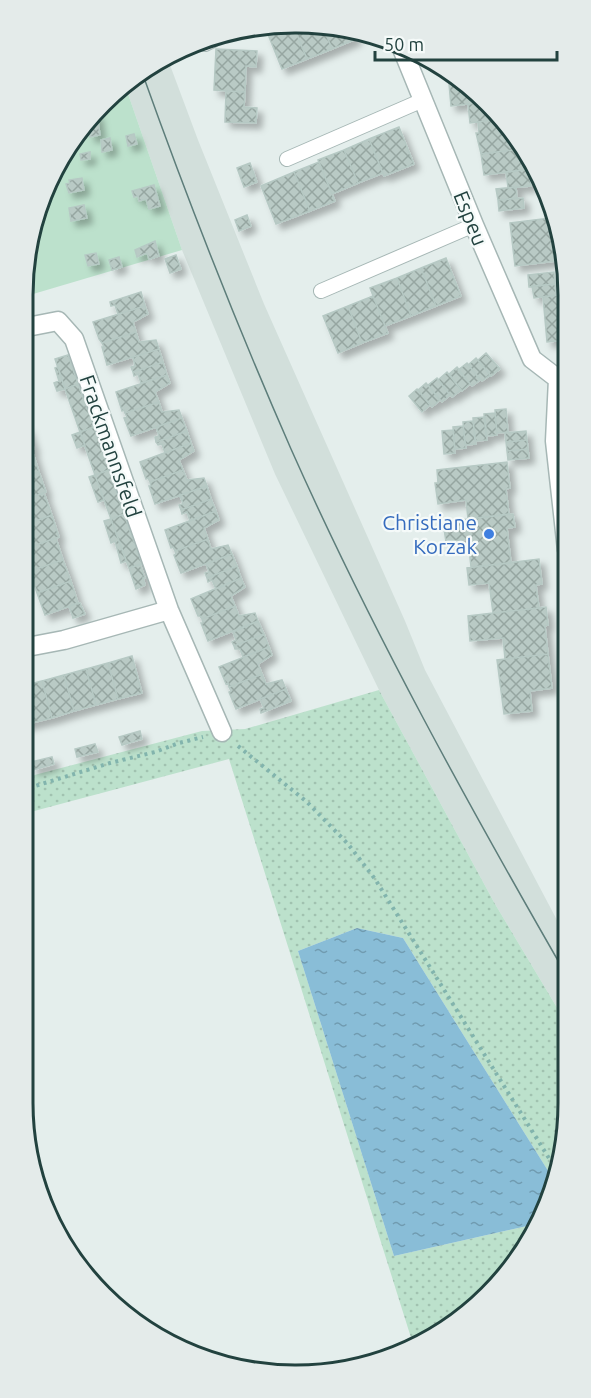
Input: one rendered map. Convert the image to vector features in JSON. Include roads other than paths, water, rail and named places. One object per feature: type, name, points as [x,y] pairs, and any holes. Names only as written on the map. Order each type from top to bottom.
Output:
[{"type":"street","name":"Espeu","points":[[406,57],[532,359],[558,376]]},
{"type":"street","name":"Frackmannsfeld","points":[[33,326],[58,321],[74,339],[169,610],[222,732]]},
{"type":"street","name":"Espeu","points":[[558,414],[555,441],[558,468]]},
{"type":"street","points":[[33,646],[64,640],[169,610]]},
{"type":"lane","points":[[287,159],[423,100]]},
{"type":"lane","points":[[321,291],[474,225]]},
{"type":"water","points":[[357,928],[403,938],[549,1172],[527,1226],[394,1256],[298,951]]},
{"type":"tram line","points":[[145,81],[232,310],[322,517],[423,717],[558,960]]},
{"type":"place","name":"Christiane Korzak","points":[[489,534]]}]
